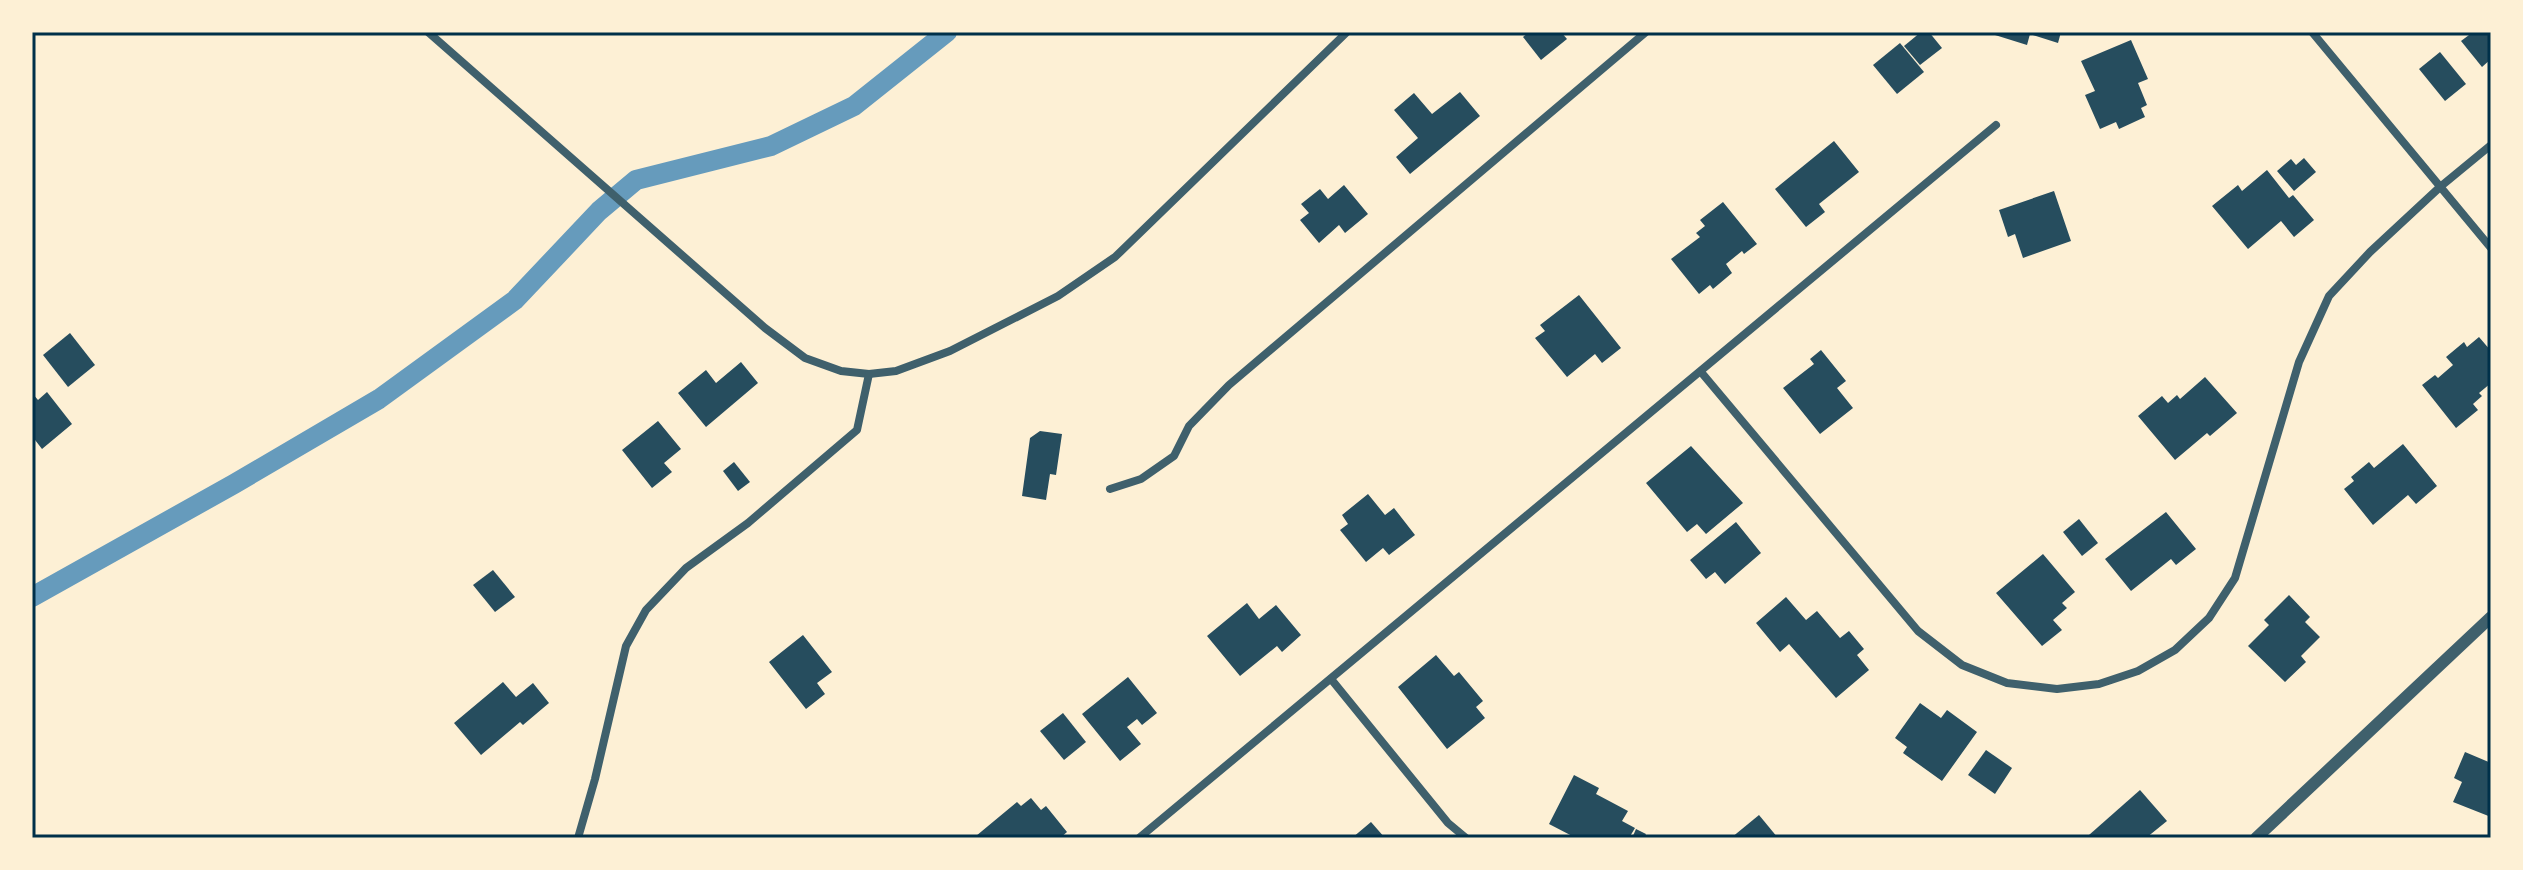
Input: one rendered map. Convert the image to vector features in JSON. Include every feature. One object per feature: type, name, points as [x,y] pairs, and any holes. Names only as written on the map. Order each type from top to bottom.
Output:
[{"type":"street","points":[[428,32],[765,328],[805,358],[841,371],[869,374],[896,371],[950,351],[1058,296],[1115,257],[1347,32]]},
{"type":"street","points":[[1110,489],[1141,479],[1174,456],[1189,426],[1229,385],[1646,32]]},
{"type":"street","points":[[2312,32],[2491,248]]},
{"type":"street","points":[[1139,838],[1996,125]]},
{"type":"street","points":[[1701,372],[1908,619],[1962,665],[2007,683],[2057,689],[2099,684],[2138,671],[2175,650],[2209,618],[2235,578],[2299,362],[2329,296],[2370,252],[2491,145]]},
{"type":"street","points":[[578,838],[626,646],[646,610],[686,568],[748,523],[857,430],[869,374]]},
{"type":"street","points":[[2256,838],[2491,617]]},
{"type":"street","points":[[1331,679],[1448,823],[1466,838]]},
{"type":"building","points":[[1529,32],[1561,32],[1567,39],[1541,60],[1523,37]]},
{"type":"building","points":[[1921,32],[1929,32],[1942,48],[1920,65],[1904,46]]},
{"type":"building","points":[[1996,32],[2061,32],[2058,43],[2030,34],[2027,45],[1995,35]]},
{"type":"building","points":[[2473,32],[2491,32],[2491,59],[2482,67],[2461,41]]},
{"type":"building","points":[[2131,40],[2148,79],[2138,83],[2147,105],[2141,108],[2145,117],[2119,129],[2116,122],[2100,129],[2085,95],[2095,91],[2081,61]]},
{"type":"building","points":[[1900,43],[1924,72],[1897,94],[1873,65]]},
{"type":"building","points":[[2440,52],[2466,84],[2445,101],[2419,69]]},
{"type":"building","points":[[1460,92],[1480,116],[1410,174],[1396,157],[1418,138],[1394,110],[1414,93],[1432,114]]},
{"type":"building","points":[[1834,141],[1859,172],[1819,204],[1825,212],[1806,227],[1775,189]]},
{"type":"building","points":[[2304,158],[2316,172],[2294,191],[2277,171],[2291,159],[2296,165]]},
{"type":"building","points":[[2267,170],[2289,198],[2293,195],[2314,220],[2294,237],[2281,221],[2248,249],[2212,206],[2238,185],[2242,191]]},
{"type":"building","points":[[1344,185],[1368,214],[1345,233],[1339,225],[1319,243],[1300,220],[1309,213],[1301,204],[1320,189],[1328,199]]},
{"type":"building","points":[[2054,191],[2071,241],[2023,258],[2015,234],[2008,237],[1999,210]]},
{"type":"building","points":[[1723,202],[1757,244],[1726,264],[1732,273],[1713,289],[1710,285],[1699,294],[1671,259],[1700,237],[1696,233],[1705,226],[1700,220]]},
{"type":"building","points":[[1579,295],[1621,348],[1602,363],[1595,354],[1567,377],[1535,338],[1545,331],[1540,325]]},
{"type":"building","points":[[70,333],[95,365],[68,387],[43,355]]},
{"type":"building","points":[[2479,337],[2491,351],[2491,383],[2479,393],[2482,396],[2473,404],[2478,410],[2456,428],[2422,385],[2435,375],[2438,378],[2453,365],[2446,357],[2464,342],[2467,347]]},
{"type":"building","points":[[1821,350],[1846,381],[1837,388],[1853,408],[1820,434],[1783,388],[1814,364],[1810,359]]},
{"type":"building","points":[[741,362],[758,383],[706,427],[678,393],[706,370],[716,383]]},
{"type":"building","points":[[2205,377],[2237,413],[2175,460],[2138,416],[2162,396],[2168,403],[2177,395],[2180,399]]},
{"type":"building","points":[[47,392],[72,424],[42,449],[32,436],[32,393],[38,400]]},
{"type":"building","points":[[658,421],[681,449],[664,463],[672,472],[652,488],[622,450]]},
{"type":"building","points":[[1040,431],[1062,434],[1056,475],[1050,474],[1046,500],[1022,496],[1030,438]]},
{"type":"building","points":[[2403,444],[2437,486],[2416,504],[2408,495],[2373,525],[2344,489],[2354,481],[2351,477],[2369,462],[2374,468]]},
{"type":"building","points":[[1691,446],[1743,503],[1706,534],[1697,524],[1687,532],[1646,483]]},
{"type":"building","points":[[734,462],[750,482],[738,491],[723,471]]},
{"type":"building","points":[[1368,494],[1385,515],[1394,508],[1415,535],[1389,555],[1383,548],[1366,562],[1340,530],[1348,524],[1342,515]]},
{"type":"building","points":[[2166,512],[2196,549],[2176,565],[2171,559],[2131,591],[2105,559]]},
{"type":"building","points":[[2079,519],[2098,543],[2082,556],[2063,532]]},
{"type":"building","points":[[1736,522],[1761,553],[1725,584],[1715,572],[1706,579],[1690,560]]},
{"type":"building","points":[[2043,554],[2075,592],[2062,603],[2067,608],[2053,620],[2062,630],[2042,646],[1996,593]]},
{"type":"building","points":[[493,570],[515,597],[495,612],[473,585]]},
{"type":"building","points":[[2289,595],[2310,617],[2305,622],[2320,637],[2301,656],[2306,662],[2285,682],[2248,646],[2269,625],[2264,620]]},
{"type":"building","points":[[1786,597],[1806,620],[1817,611],[1840,638],[1849,631],[1864,649],[1857,655],[1869,670],[1836,698],[1789,644],[1780,652],[1756,623]]},
{"type":"building","points":[[1247,603],[1259,619],[1276,605],[1301,635],[1282,652],[1277,646],[1240,676],[1207,636]]},
{"type":"building","points":[[803,635],[832,672],[817,683],[825,694],[806,709],[769,662]]},
{"type":"building","points":[[1436,655],[1454,676],[1459,672],[1483,701],[1476,707],[1485,718],[1447,749],[1398,687]]},
{"type":"building","points":[[1128,677],[1157,713],[1142,725],[1137,719],[1127,727],[1141,744],[1120,761],[1082,714]]},
{"type":"building","points":[[503,682],[516,697],[533,683],[549,703],[523,725],[520,722],[481,755],[454,723]]},
{"type":"building","points":[[1920,703],[1941,718],[1947,710],[1977,732],[1942,781],[1903,753],[1907,747],[1895,738]]},
{"type":"building","points":[[1063,713],[1086,742],[1064,760],[1040,731]]},
{"type":"building","points":[[1986,750],[2012,768],[1995,794],[1968,775]]},
{"type":"building","points":[[2465,752],[2491,763],[2491,817],[2453,802],[2462,782],[2454,778]]},
{"type":"building","points":[[1574,775],[1599,788],[1596,794],[1628,811],[1622,821],[1635,828],[1629,838],[1576,838],[1549,824]]},
{"type":"building","points":[[2140,790],[2167,821],[2146,838],[2092,838],[2089,835]]},
{"type":"building","points":[[1031,798],[1041,810],[1046,806],[1067,832],[1060,838],[976,836],[1017,802],[1021,806]]},
{"type":"building","points":[[1759,815],[1778,838],[1731,838]]},
{"type":"building","points":[[1371,822],[1385,838],[1352,838]]},
{"type":"building","points":[[1636,829],[1646,834],[1644,838],[1632,838]]},
{"type":"waterway","points":[[32,597],[379,399],[515,300],[599,211],[636,180],[771,146],[854,106],[947,32]]}]
